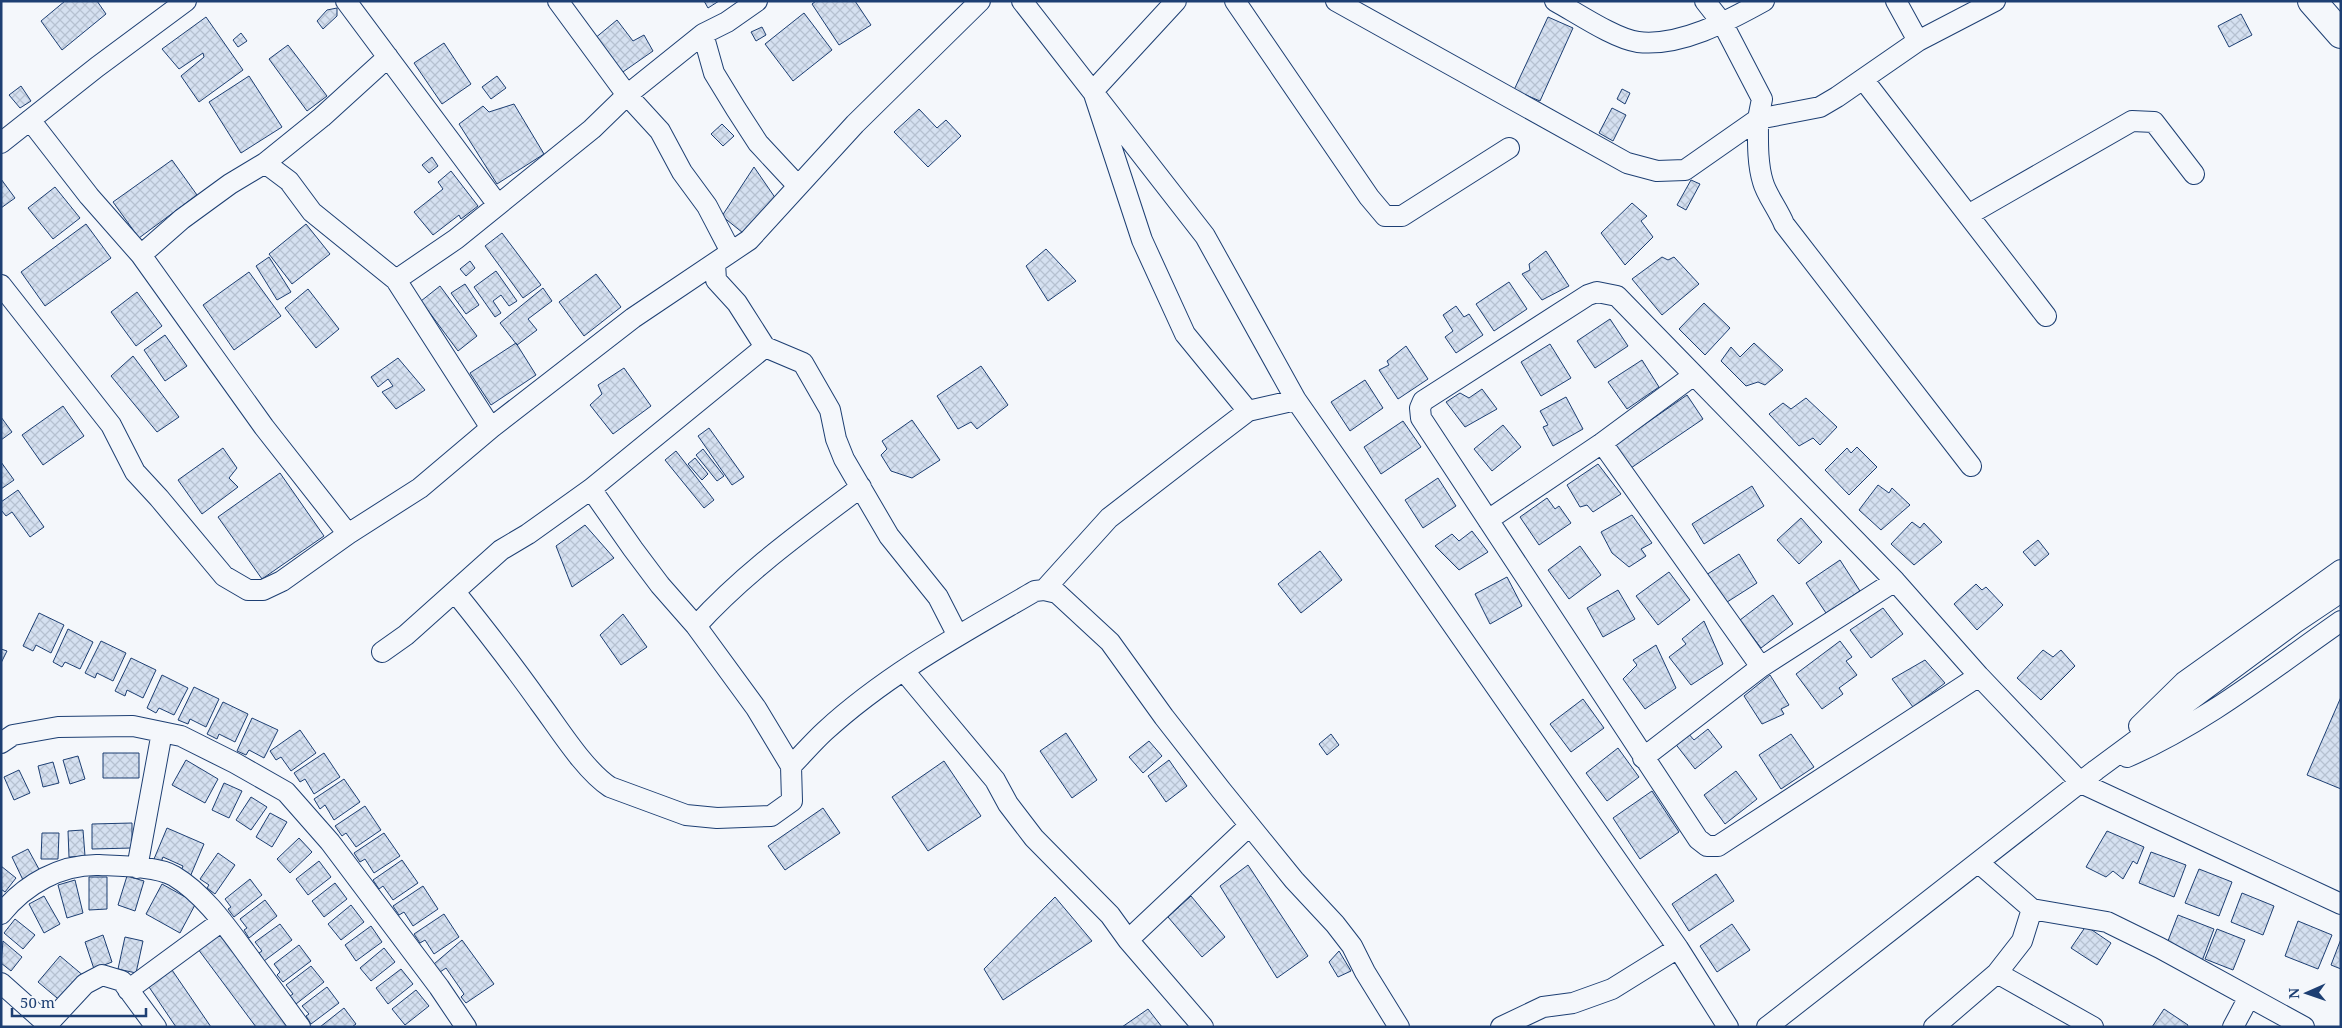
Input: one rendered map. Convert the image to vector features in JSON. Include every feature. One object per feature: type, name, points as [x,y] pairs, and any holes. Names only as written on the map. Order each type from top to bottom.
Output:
[{"type":"highway","points":[[2312,1],[2341,34]]},
{"type":"street","points":[[1,143],[97,67],[186,1]]},
{"type":"street","points":[[346,1],[498,204]]},
{"type":"street","points":[[558,1],[627,95],[660,131],[682,172],[706,206],[723,258],[716,280],[737,303],[765,347],[803,363],[830,410],[836,439],[844,459],[889,536],[938,597],[958,636]]},
{"type":"street","points":[[396,280],[456,239],[592,128],[627,95],[703,34],[728,22],[757,1]]},
{"type":"street","points":[[1,285],[111,425],[135,472],[160,498],[224,576],[248,590],[264,590],[282,581],[348,534],[420,488],[490,428],[633,318],[749,240],[862,118],[980,1]]},
{"type":"street","points":[[1022,1],[1205,236],[1296,400],[1678,948],[1728,1027]]},
{"type":"street","points":[[1093,91],[1176,1]]},
{"type":"street","points":[[1235,1],[1369,197],[1385,216],[1402,216],[1509,148]]},
{"type":"street","points":[[1336,1],[1627,163],[1657,171],[1684,170],[1758,119],[1820,106],[1918,41],[1995,1]]},
{"type":"street","points":[[1555,1],[1620,36],[1638,42],[1674,40],[1723,24],[1764,1]]},
{"type":"street","points":[[1705,1],[1723,24],[1762,99],[1758,119],[1759,155],[1763,183],[1784,224],[1971,466]]},
{"type":"street","points":[[1896,1],[1918,41]]},
{"type":"street","points":[[703,34],[714,73],[736,109],[758,143],[798,186]]},
{"type":"street","points":[[141,254],[190,213],[230,184],[266,164],[388,57]]},
{"type":"street","points":[[1863,78],[2046,316]]},
{"type":"street","points":[[1093,91],[1142,240],[1185,334],[1248,411]]},
{"type":"street","points":[[30,120],[89,196],[141,254],[264,427],[348,534]]},
{"type":"street","points":[[1968,215],[2132,121],[2154,122],[2194,174]]},
{"type":"street","points":[[266,164],[289,181],[312,212],[396,280],[490,428]]},
{"type":"street","points":[[1979,676],[1718,846],[1707,846],[1698,839],[1643,758],[1421,418],[1420,408],[1423,401],[1588,295],[1597,292],[1617,296],[1895,581],[1979,676],[2088,777],[2341,904]]},
{"type":"street","points":[[382,652],[455,592],[501,550],[528,534],[591,489],[765,347]]},
{"type":"street","points":[[1488,520],[1602,443],[1694,375]]},
{"type":"street","points":[[1044,590],[1109,518],[1248,411],[1296,400]]},
{"type":"street","points":[[1602,443],[1761,667]]},
{"type":"street","points":[[696,626],[725,593],[748,573],[861,487]]},
{"type":"street","points":[[455,592],[500,647],[567,740],[599,780],[610,787],[686,815],[717,818],[771,816],[792,801],[791,766],[756,708],[696,626],[660,585],[591,489]]},
{"type":"street","points":[[2088,777],[2184,682],[2341,570]]},
{"type":"street","points":[[1643,758],[1761,667],[1895,581]]},
{"type":"street","points":[[791,766],[826,730],[904,671],[958,636],[1035,591],[1044,590],[1057,593],[1110,642],[1164,717],[1250,826],[1346,939],[1398,1027]]},
{"type":"street","points":[[1767,1027],[2088,777],[2295,623],[2341,592]]},
{"type":"street","points":[[2088,777],[2158,744],[2195,721],[2341,621]]},
{"type":"street","points":[[904,671],[995,780],[1008,804],[1034,838],[1110,915],[1128,940],[1203,1027]]},
{"type":"street","points":[[1,743],[13,735],[58,726],[133,726],[181,736],[235,763],[286,792],[330,842],[439,987],[466,1027]]},
{"type":"street","points":[[137,868],[162,732]]},
{"type":"street","points":[[1128,940],[1250,826]]},
{"type":"street","points":[[1979,863],[2032,909],[2107,922],[2160,948],[2304,1027]]},
{"type":"street","points":[[1,914],[15,897],[53,873],[86,865],[137,868],[173,875],[201,897],[222,921],[300,1027]]},
{"type":"street","points":[[1934,1027],[1997,973],[2022,942],[2032,909]]},
{"type":"street","points":[[128,990],[222,921]]},
{"type":"street","points":[[1501,1027],[1543,1007],[1573,1003],[1612,989],[1678,948]]},
{"type":"street","points":[[1997,973],[2093,1027]]},
{"type":"street","points":[[1,983],[46,1025],[85,984],[102,975],[122,981],[156,1027]]},
{"type":"street","points":[[2233,1027],[2249,997]]},
{"type":"building","points":[[65,1],[97,1],[106,14],[62,50],[41,21]]},
{"type":"building","points":[[704,1],[719,1],[708,8]]},
{"type":"building","points":[[816,1],[855,1],[871,25],[839,45],[812,4]]},
{"type":"building","points":[[337,8],[337,16],[323,29],[317,21],[327,10]]},
{"type":"building","points":[[804,13],[832,50],[793,81],[765,44]]},
{"type":"building","points":[[2241,14],[2252,35],[2229,47],[2218,26]]},
{"type":"building","points":[[206,17],[243,70],[199,102],[181,76],[204,57],[203,53],[179,69],[162,49]]},
{"type":"building","points":[[1548,17],[1573,28],[1540,101],[1514,90]]},
{"type":"building","points":[[617,20],[633,41],[644,35],[653,51],[620,74],[594,39]]},
{"type":"building","points":[[762,27],[766,35],[756,41],[751,32]]},
{"type":"building","points":[[241,33],[247,41],[238,47],[233,40]]},
{"type":"building","points":[[444,43],[471,84],[442,104],[414,63]]},
{"type":"building","points":[[288,45],[327,96],[307,111],[269,59]]},
{"type":"building","points":[[249,76],[282,127],[241,153],[209,102]]},
{"type":"building","points":[[497,76],[506,88],[491,99],[482,87]]},
{"type":"building","points":[[21,86],[31,101],[20,108],[9,95]]},
{"type":"building","points":[[1622,89],[1630,93],[1625,104],[1617,99]]},
{"type":"building","points":[[514,104],[544,154],[497,184],[459,124],[483,106],[489,112]]},
{"type":"building","points":[[1612,108],[1626,115],[1613,141],[1599,133]]},
{"type":"building","points":[[919,109],[937,128],[946,120],[961,136],[928,167],[894,132]]},
{"type":"building","points":[[722,124],[734,136],[723,146],[711,134]]},
{"type":"building","points":[[432,157],[438,166],[429,173],[422,165]]},
{"type":"building","points":[[172,160],[197,195],[139,238],[113,202]]},
{"type":"building","points":[[754,167],[776,199],[743,233],[722,216]]},
{"type":"building","points":[[451,171],[478,206],[461,219],[459,215],[433,235],[414,212],[443,189],[438,182]]},
{"type":"building","points":[[1,179],[15,198],[1,208]]},
{"type":"building","points":[[1691,180],[1700,184],[1686,210],[1677,205]]},
{"type":"building","points":[[55,187],[80,218],[53,239],[28,208]]},
{"type":"building","points":[[1632,203],[1647,216],[1641,221],[1653,237],[1625,265],[1601,233]]},
{"type":"building","points":[[86,224],[111,258],[45,306],[21,272]]},
{"type":"building","points":[[306,224],[330,254],[292,284],[269,254]]},
{"type":"building","points":[[502,233],[541,285],[523,298],[485,246]]},
{"type":"building","points":[[1046,249],[1076,281],[1048,301],[1026,266]]},
{"type":"building","points":[[1546,251],[1569,286],[1542,300],[1522,274],[1530,270],[1529,264]]},
{"type":"building","points":[[269,257],[291,292],[277,300],[256,266]]},
{"type":"building","points":[[1662,257],[1668,260],[1674,257],[1699,284],[1662,315],[1632,279]]},
{"type":"building","points":[[470,261],[475,268],[466,276],[460,269]]},
{"type":"building","points":[[496,271],[517,301],[509,306],[501,295],[493,301],[501,313],[495,317],[474,287]]},
{"type":"building","points":[[249,272],[281,316],[234,350],[203,305]]},
{"type":"building","points":[[596,274],[621,307],[584,336],[559,302]]},
{"type":"building","points":[[1509,282],[1527,309],[1494,331],[1476,304]]},
{"type":"building","points":[[465,284],[479,305],[466,314],[451,293]]},
{"type":"building","points":[[440,286],[477,336],[458,351],[421,301]]},
{"type":"building","points":[[543,288],[552,301],[528,319],[537,330],[517,345],[500,323]]},
{"type":"building","points":[[308,289],[339,329],[316,348],[285,308]]},
{"type":"building","points":[[137,292],[162,326],[136,346],[111,312]]},
{"type":"building","points":[[1704,303],[1730,328],[1705,355],[1679,329]]},
{"type":"building","points":[[1456,306],[1464,317],[1469,314],[1483,335],[1456,353],[1445,337],[1453,331],[1443,315]]},
{"type":"building","points":[[1610,319],[1628,346],[1595,368],[1577,341]]},
{"type":"building","points":[[165,335],[187,366],[165,381],[144,350]]},
{"type":"building","points":[[516,343],[536,375],[491,405],[470,373]]},
{"type":"building","points":[[1754,343],[1783,370],[1765,385],[1758,382],[1746,386],[1721,361],[1731,347],[1740,357]]},
{"type":"building","points":[[1550,344],[1571,378],[1541,396],[1521,362]]},
{"type":"building","points":[[1406,346],[1428,379],[1398,399],[1379,370],[1389,365],[1387,361]]},
{"type":"building","points":[[133,356],[179,417],[157,432],[111,376]]},
{"type":"building","points":[[398,358],[425,390],[396,409],[382,392],[393,386],[388,379],[378,387],[371,377]]},
{"type":"building","points":[[1642,360],[1659,387],[1627,409],[1608,382]]},
{"type":"building","points":[[981,366],[1008,405],[977,429],[971,422],[958,429],[937,396]]},
{"type":"building","points":[[624,368],[651,406],[613,434],[590,405],[602,394],[598,385]]},
{"type":"building","points":[[1365,380],[1383,408],[1350,431],[1331,402]]},
{"type":"building","points":[[1482,389],[1497,409],[1465,427],[1446,402],[1460,393],[1469,398]]},
{"type":"building","points":[[1687,395],[1703,419],[1631,468],[1615,445]]},
{"type":"building","points":[[1566,397],[1583,429],[1553,446],[1543,427],[1548,425],[1540,411]]},
{"type":"building","points":[[1806,398],[1837,427],[1820,445],[1813,438],[1799,446],[1769,414],[1783,403],[1791,409]]},
{"type":"building","points":[[63,406],[84,436],[43,465],[22,435]]},
{"type":"building","points":[[1,417],[12,432],[1,440]]},
{"type":"building","points":[[912,420],[940,460],[912,478],[891,471],[881,455],[887,449],[882,441]]},
{"type":"building","points":[[1403,421],[1421,447],[1381,474],[1364,447]]},
{"type":"building","points":[[1503,425],[1521,447],[1492,471],[1474,449]]},
{"type":"building","points":[[709,428],[744,477],[732,485],[698,436]]},
{"type":"building","points":[[1857,447],[1877,467],[1849,495],[1825,470],[1847,448],[1851,453]]},
{"type":"building","points":[[223,448],[237,468],[229,478],[238,487],[202,514],[178,480]]},
{"type":"building","points":[[703,449],[724,476],[717,481],[696,455]]},
{"type":"building","points":[[676,451],[714,500],[704,508],[665,460]]},
{"type":"building","points":[[695,458],[708,474],[702,480],[688,464]]},
{"type":"building","points":[[1,462],[14,480],[1,489]]},
{"type":"building","points":[[1598,464],[1621,494],[1593,512],[1587,505],[1580,507],[1567,485]]},
{"type":"building","points":[[280,473],[324,536],[262,579],[218,517]]},
{"type":"building","points":[[1438,478],[1456,506],[1423,528],[1405,500]]},
{"type":"building","points":[[1878,485],[1889,493],[1892,488],[1910,505],[1881,530],[1859,510]]},
{"type":"building","points":[[1752,486],[1764,506],[1704,544],[1692,524]]},
{"type":"building","points":[[18,490],[44,527],[30,537],[12,512],[6,516],[1,510],[1,502]]},
{"type":"building","points":[[1547,498],[1555,509],[1559,506],[1571,523],[1539,545],[1520,517]]},
{"type":"building","points":[[1632,515],[1652,543],[1641,549],[1646,556],[1629,567],[1612,553],[1601,532]]},
{"type":"building","points":[[1801,518],[1822,542],[1799,564],[1777,540]]},
{"type":"building","points":[[1912,522],[1920,528],[1924,523],[1942,542],[1914,565],[1891,544]]},
{"type":"building","points":[[585,525],[614,558],[572,587],[556,546]]},
{"type":"building","points":[[1472,531],[1488,552],[1459,570],[1435,546],[1452,534],[1459,541]]},
{"type":"building","points":[[2038,540],[2049,554],[2035,566],[2023,552]]},
{"type":"building","points":[[1580,546],[1601,575],[1569,599],[1548,570]]},
{"type":"building","points":[[1320,551],[1342,580],[1301,613],[1278,584]]},
{"type":"building","points":[[1739,554],[1757,583],[1724,604],[1706,575]]},
{"type":"building","points":[[1840,560],[1860,591],[1826,613],[1806,583]]},
{"type":"building","points":[[1669,572],[1690,600],[1658,625],[1636,596]]},
{"type":"building","points":[[1507,577],[1522,606],[1490,624],[1475,594]]},
{"type":"building","points":[[1976,584],[1982,590],[1986,587],[2003,605],[1977,630],[1954,604]]},
{"type":"building","points":[[1618,590],[1635,619],[1603,637],[1587,608]]},
{"type":"building","points":[[1773,595],[1793,624],[1761,648],[1740,620]]},
{"type":"building","points":[[1883,608],[1903,634],[1871,658],[1850,630]]},
{"type":"building","points":[[39,613],[64,625],[51,653],[36,645],[33,651],[23,646]]},
{"type":"building","points":[[623,614],[647,647],[621,665],[600,635]]},
{"type":"building","points":[[1704,621],[1723,664],[1691,685],[1669,657],[1686,644],[1682,639]]},
{"type":"building","points":[[68,629],[93,642],[80,669],[65,662],[62,667],[53,662]]},
{"type":"building","points":[[101,641],[126,653],[113,681],[97,673],[95,678],[85,673]]},
{"type":"building","points":[[1840,641],[1852,657],[1846,661],[1857,675],[1839,688],[1843,694],[1822,709],[1796,674]]},
{"type":"building","points":[[1656,645],[1676,688],[1645,709],[1623,679],[1637,665],[1633,660]]},
{"type":"building","points":[[1,649],[7,651],[1,663]]},
{"type":"building","points":[[2043,650],[2053,657],[2061,650],[2075,666],[2041,700],[2017,678]]},
{"type":"building","points":[[131,658],[156,670],[143,698],[127,690],[125,696],[115,691]]},
{"type":"building","points":[[1925,660],[1945,683],[1913,707],[1892,679]]},
{"type":"building","points":[[162,675],[188,688],[174,715],[159,708],[156,713],[147,708]]},
{"type":"building","points":[[1770,675],[1789,705],[1781,709],[1784,714],[1762,724],[1744,696]]},
{"type":"building","points":[[194,687],[219,699],[206,727],[190,719],[188,724],[178,720]]},
{"type":"building","points":[[2341,697],[2341,789],[2307,775]]},
{"type":"building","points":[[1583,699],[1604,728],[1571,752],[1550,724]]},
{"type":"building","points":[[223,702],[248,714],[235,742],[219,734],[217,739],[207,734]]},
{"type":"building","points":[[252,718],[278,730],[264,758],[249,750],[246,755],[237,751]]},
{"type":"building","points":[[1708,729],[1722,747],[1695,769],[1674,742],[1687,732],[1694,740]]},
{"type":"building","points":[[300,730],[316,753],[291,771],[281,757],[276,760],[270,751]]},
{"type":"building","points":[[1066,733],[1097,780],[1072,798],[1040,751]]},
{"type":"building","points":[[1331,734],[1339,745],[1327,755],[1319,744]]},
{"type":"building","points":[[1791,734],[1814,767],[1781,789],[1759,755]]},
{"type":"building","points":[[1149,741],[1162,756],[1143,773],[1129,757]]},
{"type":"building","points":[[1618,748],[1639,777],[1607,801],[1586,773]]},
{"type":"building","points":[[103,753],[139,753],[139,778],[103,778]]},
{"type":"building","points":[[324,753],[340,777],[314,794],[305,779],[300,782],[294,773]]},
{"type":"building","points":[[78,756],[85,779],[70,784],[63,760]]},
{"type":"building","points":[[186,760],[218,779],[205,803],[172,785]]},
{"type":"building","points":[[1169,760],[1187,786],[1166,802],[1148,776]]},
{"type":"building","points":[[944,761],[981,816],[928,851],[892,797]]},
{"type":"building","points":[[53,762],[59,783],[43,787],[38,766]]},
{"type":"building","points":[[19,770],[30,793],[14,800],[4,777]]},
{"type":"building","points":[[1736,771],[1757,799],[1725,824],[1704,795]]},
{"type":"building","points":[[344,779],[360,802],[334,820],[325,805],[320,809],[314,799]]},
{"type":"building","points":[[224,783],[242,791],[229,818],[212,810]]},
{"type":"building","points":[[1652,791],[1679,832],[1640,859],[1613,818]]},
{"type":"building","points":[[251,797],[267,807],[251,830],[236,820]]},
{"type":"building","points":[[365,806],[381,830],[356,847],[346,833],[342,836],[335,826]]},
{"type":"building","points":[[823,808],[840,833],[785,870],[768,846]]},
{"type":"building","points":[[270,813],[287,822],[272,847],[256,837]]},
{"type":"building","points":[[132,823],[132,848],[92,849],[92,824]]},
{"type":"building","points":[[167,828],[204,844],[190,877],[180,873],[183,866],[163,857],[161,862],[154,859]]},
{"type":"building","points":[[83,830],[85,856],[69,857],[68,831]]},
{"type":"building","points":[[2107,831],[2144,847],[2137,864],[2133,861],[2123,879],[2113,871],[2106,877],[2086,867]]},
{"type":"building","points":[[42,833],[59,833],[58,859],[41,859]]},
{"type":"building","points":[[384,833],[400,856],[374,873],[365,859],[360,862],[354,853]]},
{"type":"building","points":[[299,838],[312,852],[290,873],[277,859]]},
{"type":"building","points":[[28,849],[40,871],[23,880],[12,857]]},
{"type":"building","points":[[2151,852],[2186,865],[2174,897],[2139,883]]},
{"type":"building","points":[[218,853],[235,865],[215,894],[207,888],[209,885],[200,879]]},
{"type":"building","points":[[402,860],[418,883],[393,900],[383,886],[379,889],[373,880]]},
{"type":"building","points":[[319,861],[331,877],[308,895],[296,879]]},
{"type":"building","points":[[1248,865],[1308,956],[1277,978],[1220,886]]},
{"type":"building","points":[[1,866],[16,878],[5,892],[1,889]]},
{"type":"building","points":[[2199,869],[2232,882],[2219,916],[2185,903]]},
{"type":"building","points":[[1716,874],[1734,901],[1689,931],[1672,904]]},
{"type":"building","points":[[127,876],[144,881],[135,911],[118,905]]},
{"type":"building","points":[[89,877],[107,877],[107,909],[89,910]]},
{"type":"building","points":[[250,879],[262,895],[234,917],[228,909],[231,907],[225,899]]},
{"type":"building","points":[[75,880],[83,913],[67,918],[58,885]]},
{"type":"building","points":[[335,883],[347,899],[324,917],[312,901]]},
{"type":"building","points":[[162,884],[196,903],[180,933],[146,914]]},
{"type":"building","points":[[423,886],[438,909],[413,926],[404,912],[399,915],[393,906]]},
{"type":"building","points":[[2242,893],[2274,906],[2263,935],[2231,922]]},
{"type":"building","points":[[44,896],[60,924],[44,933],[29,904]]},
{"type":"building","points":[[1191,896],[1225,937],[1202,957],[1168,917]]},
{"type":"building","points":[[1055,897],[1092,941],[1003,1000],[984,969]]},
{"type":"building","points":[[265,900],[277,916],[249,938],[244,930],[247,928],[240,919]]},
{"type":"building","points":[[351,905],[364,922],[341,940],[328,924]]},
{"type":"building","points":[[444,914],[459,937],[434,954],[425,940],[420,943],[414,934]]},
{"type":"building","points":[[2178,915],[2214,929],[2202,961],[2166,946]]},
{"type":"building","points":[[15,919],[35,935],[23,949],[4,933]]},
{"type":"building","points":[[2298,921],[2332,935],[2318,969],[2285,956]]},
{"type":"building","points":[[280,924],[292,940],[264,961],[259,953],[262,951],[255,942]]},
{"type":"building","points":[[1732,924],[1750,950],[1717,972],[1700,946]]},
{"type":"building","points":[[371,926],[382,942],[356,961],[345,945]]},
{"type":"building","points":[[2086,926],[2111,943],[2097,965],[2071,948]]},
{"type":"building","points":[[217,929],[289,1027],[256,1027],[195,945]]},
{"type":"building","points":[[2217,929],[2245,940],[2233,970],[2205,959]]},
{"type":"building","points":[[103,935],[112,962],[94,969],[85,942]]},
{"type":"building","points":[[125,937],[143,941],[136,973],[118,969]]},
{"type":"building","points":[[2341,939],[2341,969],[2331,965]]},
{"type":"building","points":[[462,940],[494,984],[466,1003],[461,997],[464,994],[446,968],[440,972],[434,964]]},
{"type":"building","points":[[3,941],[22,957],[11,971],[1,963]]},
{"type":"building","points":[[299,945],[311,961],[283,982],[277,975],[280,972],[274,964]]},
{"type":"building","points":[[384,948],[395,962],[371,981],[360,968]]},
{"type":"building","points":[[1339,951],[1351,971],[1338,977],[1329,962]]},
{"type":"building","points":[[60,956],[85,977],[63,1003],[38,982]]},
{"type":"building","points":[[311,966],[324,982],[296,1004],[290,996],[293,994],[286,985]]},
{"type":"building","points":[[401,969],[413,984],[388,1004],[376,988]]},
{"type":"building","points":[[172,970],[211,1027],[176,1027],[149,987]]},
{"type":"building","points":[[327,987],[339,1003],[311,1024],[306,1016],[309,1014],[302,1006]]},
{"type":"building","points":[[416,990],[429,1006],[405,1025],[392,1009]]},
{"type":"building","points":[[344,1008],[356,1024],[352,1027],[320,1027]]},
{"type":"building","points":[[1148,1009],[1162,1027],[1122,1027]]},
{"type":"building","points":[[2164,1009],[2188,1025],[2187,1027],[2152,1027]]}]
